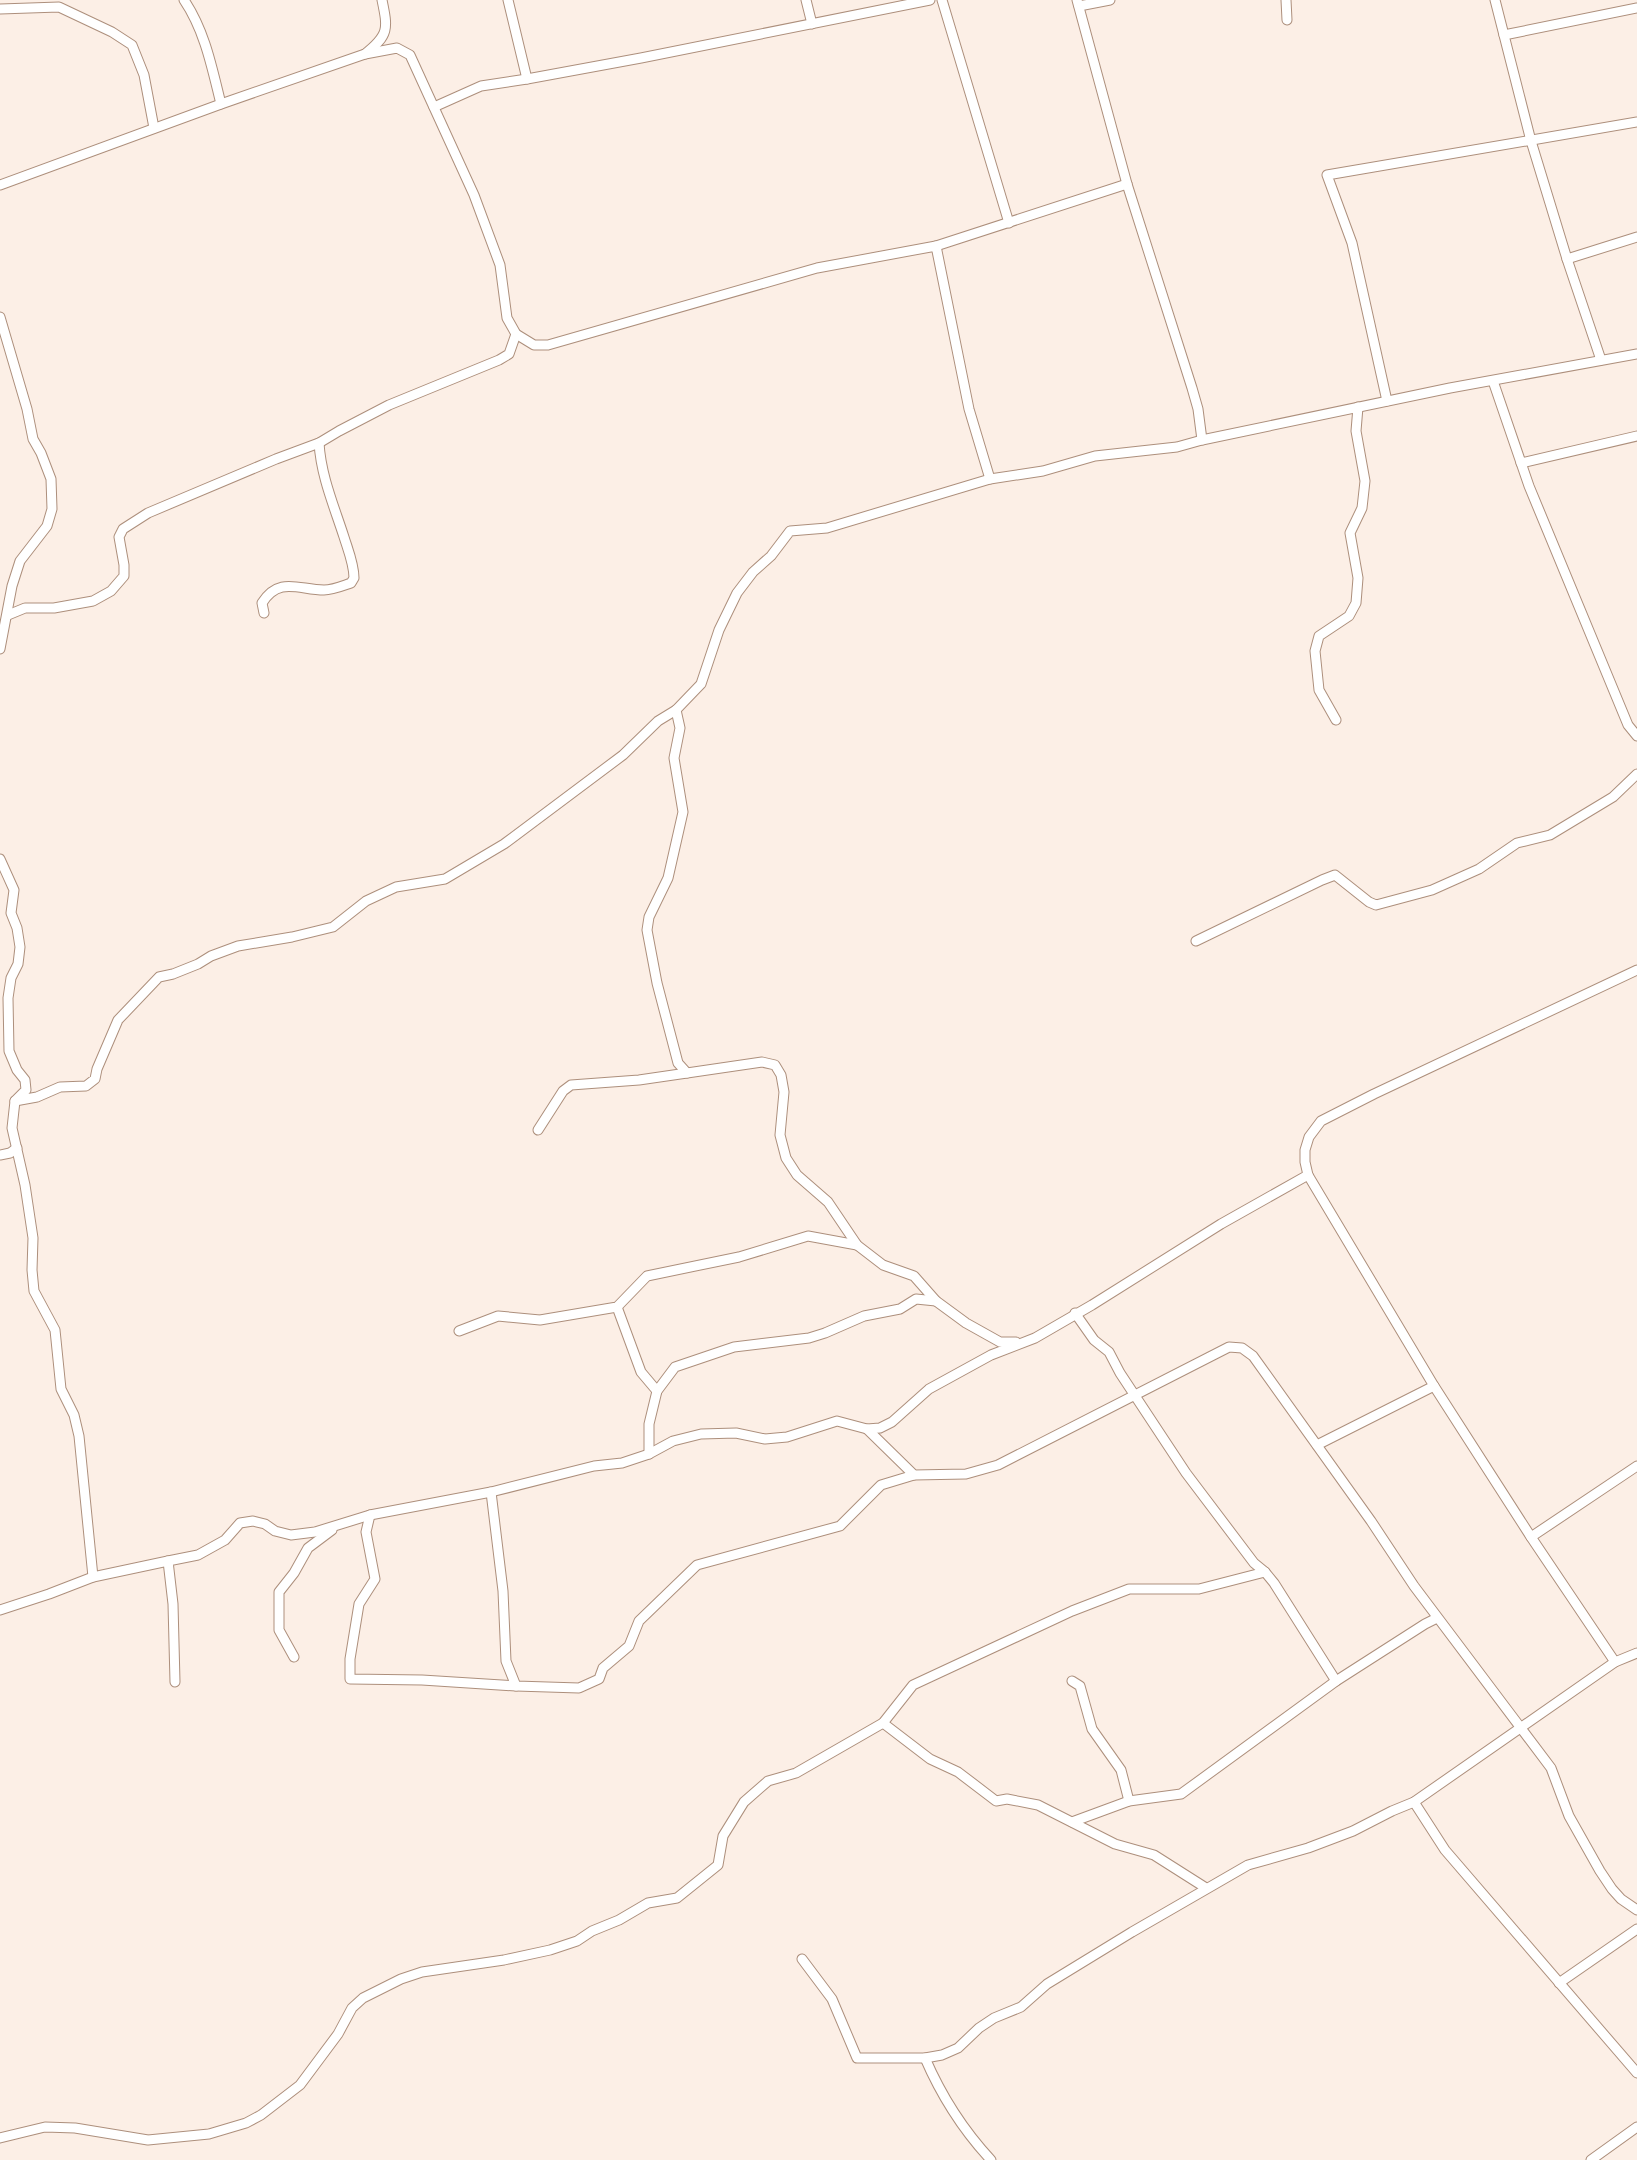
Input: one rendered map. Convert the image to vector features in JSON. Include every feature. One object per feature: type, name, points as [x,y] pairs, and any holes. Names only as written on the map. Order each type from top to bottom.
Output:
[{"type":"street","points":[[184,0],[194,15],[209,58],[221,104]]},
{"type":"street","points":[[365,54],[385,34],[385,16],[382,0]]},
{"type":"street","points":[[508,0],[527,80]]},
{"type":"street","points":[[806,0],[812,24]]},
{"type":"street","points":[[434,107],[481,86],[527,80],[930,0]]},
{"type":"street","points":[[942,0],[1009,223]]},
{"type":"street","points":[[1110,0],[1078,3],[1127,184],[1198,409],[1202,440]]},
{"type":"street","points":[[1286,0],[1287,20]]},
{"type":"street","points":[[1495,0],[1531,141],[1567,259],[1601,360]]},
{"type":"street","points":[[0,9],[59,7],[112,32],[132,44],[144,75],[154,128]]},
{"type":"street","points":[[1504,35],[1637,8]]},
{"type":"street","points":[[0,185],[154,128],[365,54],[397,48],[410,55],[474,195],[500,265],[508,318],[516,334],[534,345],[548,345],[817,268],[936,246],[1127,184]]},
{"type":"street","points":[[1387,401],[1352,243],[1327,175],[1637,122]]},
{"type":"street","points":[[1567,259],[1637,237]]},
{"type":"street","points":[[936,246],[969,409],[990,479]]},
{"type":"street","points":[[0,318],[28,409],[32,439],[42,453],[51,479],[52,509],[47,526],[20,561],[12,586],[0,649]]},
{"type":"street","points":[[8,615],[25,608],[54,608],[93,601],[99,598],[111,591],[124,576],[119,537],[123,529],[148,513],[276,459],[319,444],[339,431],[389,405],[499,360],[509,354],[516,334]]},
{"type":"street","points":[[16,1101],[37,1097],[60,1087],[86,1086],[95,1079],[97,1069],[118,1020],[160,977],[190,968],[211,956],[238,946],[292,937],[333,927],[366,901],[396,887],[445,879],[504,844],[573,794],[623,755],[658,721],[676,710],[701,684],[719,630],[737,593],[790,530],[827,528],[990,479],[1043,470],[1095,456],[1177,447],[1387,401],[1637,354]]},
{"type":"street","points":[[1493,381],[1521,463],[1628,725],[1637,736]]},
{"type":"street","points":[[1336,720],[1319,690],[1315,651],[1319,636],[1349,616],[1356,603],[1358,578],[1350,533],[1362,508],[1365,481],[1356,431],[1358,407]]},
{"type":"street","points":[[1521,463],[1637,436]]},
{"type":"street","points":[[264,613],[262,603],[277,588],[293,586],[325,590],[351,584],[354,578],[350,554],[320,461],[319,444]]},
{"type":"street","points":[[676,710],[680,728],[674,758],[683,812],[668,878],[649,917],[647,930],[656,983],[671,1039],[678,1063],[687,1073]]},
{"type":"street","points":[[1196,941],[1335,875],[1368,902],[1376,904],[1432,890],[1479,869],[1517,843],[1550,835],[1613,797],[1637,774]]},
{"type":"street","points":[[0,859],[14,890],[11,913],[17,928],[20,947],[18,964],[10,984],[9,1051],[17,1070],[25,1080],[26,1090],[16,1101],[12,1128],[25,1185],[33,1238],[32,1270],[34,1291],[55,1330],[61,1389],[74,1415],[79,1436],[93,1577]]},
{"type":"street","points":[[1614,1662],[1531,1538],[1434,1386],[1308,1175],[1305,1150],[1309,1136],[1322,1121],[1374,1094],[1637,970]]},
{"type":"street","points":[[538,1130],[563,1091],[571,1085],[639,1080],[762,1062],[775,1065],[781,1075],[784,1092],[780,1135],[786,1158],[797,1175],[828,1202],[857,1245],[883,1265],[914,1276],[936,1301],[966,1323],[1000,1342],[1022,1342]]},
{"type":"street","points":[[0,1154],[10,1153],[17,1148]]},
{"type":"street","points":[[0,1610],[93,1577],[198,1555],[225,1540],[240,1522],[253,1521],[265,1524],[275,1531],[291,1535],[336,1527],[370,1515],[491,1492],[594,1466],[622,1462],[649,1454],[672,1441],[700,1434],[736,1433],[765,1439],[787,1437],[837,1421],[867,1429],[880,1428],[892,1422],[929,1389],[991,1355],[1035,1338],[1092,1305],[1221,1224],[1308,1175]]},
{"type":"street","points":[[459,1331],[498,1316],[540,1320],[617,1307],[646,1276],[739,1257],[808,1236],[857,1245]]},
{"type":"street","points":[[649,1454],[649,1424],[657,1391],[675,1367],[734,1347],[809,1338],[864,1316],[900,1310],[916,1299],[936,1301]]},
{"type":"street","points":[[617,1307],[641,1372],[657,1391]]},
{"type":"street","points":[[1075,1314],[1094,1340],[1109,1352],[1120,1373],[1186,1473],[1254,1563],[1265,1572],[1336,1681]]},
{"type":"street","points":[[370,1515],[366,1532],[376,1579],[359,1604],[350,1659],[350,1679],[422,1680],[579,1688],[600,1680],[603,1668],[629,1646],[639,1620],[697,1565],[840,1526],[881,1484],[914,1475],[966,1474],[998,1465],[1229,1347],[1242,1348],[1253,1356],[1437,1618],[1462,1647],[1520,1728],[1552,1768],[1569,1816],[1612,1890],[1637,1910]]},
{"type":"street","points":[[1317,1445],[1434,1386]]},
{"type":"street","points":[[867,1429],[914,1475]]},
{"type":"street","points":[[1531,1538],[1637,1466]]},
{"type":"street","points":[[491,1492],[503,1591],[506,1661],[516,1686]]},
{"type":"street","points":[[294,1657],[279,1630],[279,1592],[294,1573],[308,1548],[336,1527]]},
{"type":"street","points":[[168,1561],[173,1604],[175,1682]]},
{"type":"street","points":[[0,2138],[45,2127],[75,2128],[148,2140],[209,2134],[246,2123],[261,2115],[300,2085],[338,2034],[352,2008],[363,1998],[402,1979],[422,1972],[550,1950],[577,1941],[592,1931],[619,1920],[648,1904],[677,1898],[718,1865],[723,1836],[744,1802],[768,1781],[796,1773],[883,1723],[913,1685],[1072,1611],[1130,1589],[1199,1589],[1265,1572]]},
{"type":"street","points":[[1072,1822],[1129,1801],[1181,1794],[1336,1681],[1437,1618]]},
{"type":"street","points":[[802,1959],[832,1999],[857,2058],[925,2058],[942,2055],[958,2048],[979,2028],[994,2018],[1021,2007],[1048,1984],[1206,1888],[1248,1866],[1308,1848],[1353,1831],[1414,1802],[1614,1662],[1637,1653]]},
{"type":"street","points":[[1072,1681],[1080,1686],[1092,1729],[1121,1770],[1129,1801]]},
{"type":"street","points":[[883,1723],[930,1759],[958,1772],[996,1801],[1007,1799],[1038,1805],[1115,1844],[1154,1855],[1206,1888]]},
{"type":"street","points":[[1414,1802],[1446,1850],[1637,2073]]},
{"type":"street","points":[[1560,1983],[1637,1929]]},
{"type":"street","points":[[925,2058],[933,2078],[956,2116],[991,2160]]},
{"type":"street","points":[[1591,2160],[1637,2128]]}]
